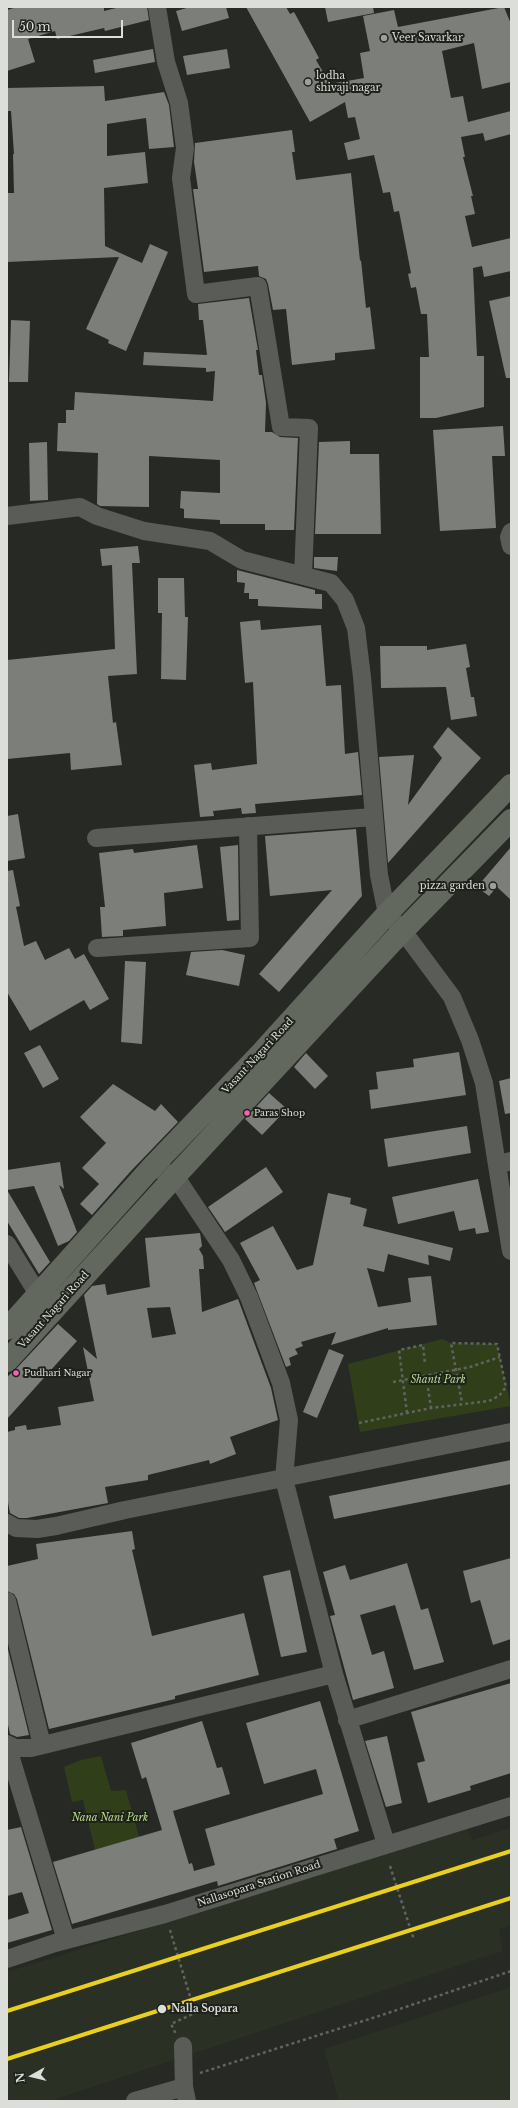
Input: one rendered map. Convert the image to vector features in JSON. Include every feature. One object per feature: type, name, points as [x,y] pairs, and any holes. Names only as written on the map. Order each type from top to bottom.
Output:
[{"type":"main road","name":"Vasant Nagari Road","points":[[7,1328],[152,1167],[263,1052],[387,914],[511,785]]},
{"type":"main road","name":"Vasant Nagari Road","points":[[7,1361],[175,1176],[403,930],[511,820]]},
{"type":"street","points":[[157,7],[166,62],[179,103],[185,148],[181,178],[196,294],[258,286],[281,427],[309,428],[304,576]]},
{"type":"street","points":[[7,516],[80,507],[97,516],[144,531],[210,541],[242,560],[332,583],[345,600],[356,628],[362,677],[379,875],[387,914],[403,930],[452,997],[470,1040],[484,1083],[504,1163],[511,1251]]},
{"type":"street","points":[[511,532],[509,537],[511,546]]},
{"type":"street","points":[[96,838],[373,817]]},
{"type":"street","points":[[97,948],[250,938],[248,826]]},
{"type":"street","points":[[152,1167],[175,1176],[231,1260],[249,1297],[281,1383],[290,1420],[284,1479],[334,1674],[386,1844]]},
{"type":"street","points":[[7,1244],[38,1294],[57,1307]]},
{"type":"street","points":[[7,1525],[16,1528],[56,1526],[125,1510],[511,1432]]},
{"type":"street","points":[[7,1601],[42,1745]]},
{"type":"street","points":[[347,1720],[511,1669]]},
{"type":"street","points":[[7,1745],[15,1748],[42,1745],[334,1674]]},
{"type":"street","points":[[7,1745],[66,1940]]},
{"type":"street","name":"Nallasopara Station Road","points":[[7,1959],[66,1940],[165,1914],[511,1806]]},
{"type":"street","points":[[135,2101],[185,2089],[183,2046]]},
{"type":"path","points":[[359,1423],[430,1408],[489,1401],[499,1396],[506,1387],[497,1344],[451,1344],[454,1370],[462,1403]]},
{"type":"path","points":[[407,1413],[399,1350],[423,1345],[425,1364]]},
{"type":"path","points":[[393,1382],[454,1370],[500,1357]]},
{"type":"path","points":[[428,1388],[430,1408]]},
{"type":"path","points":[[390,1866],[414,1940]]},
{"type":"path","points":[[165,1914],[195,2013],[170,2024],[183,2046]]},
{"type":"path","points":[[185,2089],[385,2014],[511,1971]]},
{"type":"shaded area","points":[[511,1828],[511,1925],[499,1929],[503,1951],[50,2101],[7,2101],[7,1972],[467,1829],[472,1840]]},
{"type":"shaded area","points":[[511,1987],[511,2101],[339,2101],[324,2049]]},
{"type":"green space","name":"Shanti Park","points":[[442,1339],[451,1343],[497,1344],[511,1406],[360,1432],[348,1364]]},
{"type":"green space","name":"Nana Nani Park","points":[[101,1756],[111,1791],[126,1790],[139,1837],[95,1850],[83,1800],[72,1802],[64,1767],[81,1760]]},
{"type":"building","points":[[17,7],[104,7],[104,11],[120,7],[147,7],[149,20],[105,31],[104,28],[57,39],[55,31],[28,39],[35,62],[7,71],[7,10]]},
{"type":"building","points":[[190,7],[226,7],[229,18],[182,31],[176,11]]},
{"type":"building","points":[[246,7],[286,7],[290,14],[294,12],[319,58],[316,60],[330,84],[364,78],[360,53],[370,51],[363,16],[394,10],[398,27],[504,7],[511,24],[511,82],[482,89],[474,43],[442,51],[451,98],[463,96],[468,122],[511,111],[511,134],[485,141],[483,133],[461,137],[465,157],[463,157],[473,196],[471,196],[475,214],[465,216],[472,247],[511,238],[511,271],[484,277],[482,266],[473,268],[477,356],[484,356],[484,407],[436,418],[420,418],[420,357],[429,357],[427,314],[421,314],[416,287],[411,288],[408,274],[411,273],[399,211],[394,212],[390,192],[383,193],[374,155],[348,160],[344,143],[360,139],[355,117],[348,118],[345,102],[310,122]]},
{"type":"building","points":[[325,7],[373,7],[374,13],[328,22]]},
{"type":"building","points":[[153,49],[155,62],[95,73],[93,60]]},
{"type":"building","points":[[227,49],[230,68],[187,75],[183,56]]},
{"type":"building","points":[[104,86],[105,101],[164,92],[169,105],[174,147],[149,149],[146,118],[107,124],[107,156],[145,152],[148,183],[104,188],[105,246],[142,263],[150,244],[168,252],[126,351],[108,343],[109,340],[86,329],[119,257],[7,262],[7,193],[14,193],[14,154],[11,111],[8,111],[7,88]]},
{"type":"building","points":[[292,130],[295,152],[292,152],[296,180],[351,173],[366,308],[370,307],[375,349],[335,353],[335,360],[292,365],[286,309],[273,310],[268,284],[266,279],[259,276],[258,266],[204,272],[193,189],[198,189],[194,162],[195,143]]},
{"type":"building","points":[[511,296],[511,378],[506,378],[489,301]]},
{"type":"building","points":[[249,298],[258,350],[256,350],[259,375],[262,375],[266,403],[265,432],[272,432],[280,437],[298,438],[294,530],[265,530],[265,524],[220,524],[220,520],[184,518],[184,509],[180,508],[181,491],[220,493],[220,460],[149,456],[149,507],[100,506],[97,504],[98,453],[57,451],[58,423],[66,423],[66,410],[74,410],[75,392],[213,401],[215,371],[206,372],[206,368],[143,365],[144,352],[207,355],[203,320],[199,320],[198,304]]},
{"type":"building","points":[[11,320],[30,321],[28,382],[9,382]]},
{"type":"building","points":[[503,426],[505,456],[492,456],[496,528],[440,531],[433,430]]},
{"type":"building","points":[[350,441],[350,454],[379,454],[381,534],[315,534],[319,442]]},
{"type":"building","points":[[47,442],[48,500],[30,501],[29,443]]},
{"type":"building","points":[[138,546],[140,563],[132,563],[137,674],[108,676],[113,723],[116,722],[122,765],[71,770],[70,753],[7,759],[7,660],[115,649],[112,565],[102,566],[100,549]]},
{"type":"building","points":[[314,557],[338,557],[337,571],[314,568]]},
{"type":"building","points":[[237,570],[315,590],[315,594],[322,594],[322,609],[258,606],[258,599],[249,599],[249,593],[244,593],[245,583],[237,582]]},
{"type":"building","points":[[158,578],[184,578],[185,617],[188,617],[186,680],[161,679],[162,613],[158,613]]},
{"type":"building","points":[[260,620],[261,630],[321,625],[326,686],[341,685],[345,754],[358,752],[362,795],[255,804],[256,813],[242,814],[241,808],[213,811],[214,816],[200,817],[194,765],[211,763],[212,770],[257,764],[253,682],[245,683],[240,622]]},
{"type":"building","points":[[466,644],[470,667],[466,668],[471,697],[474,697],[477,716],[451,720],[446,687],[381,688],[380,646],[427,646],[427,650]]},
{"type":"building","points":[[448,727],[481,758],[388,863],[379,757],[414,755],[408,805],[442,758],[433,747]]},
{"type":"building","points":[[18,814],[25,858],[7,861],[7,816]]},
{"type":"building","points":[[356,829],[362,896],[279,992],[259,974],[332,890],[270,896],[265,836]]},
{"type":"building","points":[[197,845],[203,888],[164,893],[166,926],[123,930],[123,936],[102,937],[100,907],[105,907],[99,853],[133,849],[134,853]]},
{"type":"building","points":[[238,845],[239,920],[227,921],[220,847]]},
{"type":"building","points":[[511,847],[511,900],[497,887],[489,896],[477,887]]},
{"type":"building","points":[[13,870],[20,906],[16,907],[24,946],[36,941],[45,960],[69,948],[75,959],[84,954],[109,999],[90,1010],[84,1000],[30,1031],[7,992],[7,871]]},
{"type":"building","points":[[222,950],[245,955],[239,986],[186,975],[191,952]]},
{"type":"building","points":[[125,961],[146,962],[142,1044],[121,1042]]},
{"type":"building","points":[[40,1045],[59,1079],[43,1088],[24,1053]]},
{"type":"building","points":[[459,1052],[466,1095],[371,1109],[369,1090],[378,1089],[376,1072],[414,1067],[413,1059]]},
{"type":"building","points":[[306,1053],[328,1076],[315,1089],[294,1067]]},
{"type":"building","points":[[511,1078],[511,1113],[505,1114],[499,1081]]},
{"type":"building","points":[[113,1084],[155,1111],[161,1104],[178,1122],[130,1172],[92,1215],[80,1204],[99,1184],[82,1168],[106,1143],[80,1117]]},
{"type":"building","points":[[269,1093],[287,1109],[262,1135],[245,1119]]},
{"type":"building","points":[[467,1126],[471,1153],[388,1167],[384,1139]]},
{"type":"building","points":[[60,1162],[64,1189],[59,1185],[77,1232],[69,1241],[58,1246],[34,1186],[7,1190],[7,1170]]},
{"type":"building","points":[[266,1167],[283,1192],[225,1232],[208,1207]]},
{"type":"building","points":[[478,1179],[489,1232],[476,1234],[475,1228],[459,1231],[454,1211],[398,1224],[392,1197]]},
{"type":"building","points":[[7,1190],[50,1262],[39,1274],[7,1221]]},
{"type":"building","points":[[328,1193],[351,1198],[350,1204],[367,1209],[363,1226],[453,1248],[450,1261],[428,1255],[429,1265],[388,1254],[384,1272],[367,1268],[378,1307],[411,1302],[408,1278],[431,1276],[437,1325],[388,1330],[388,1328],[331,1345],[336,1332],[301,1342],[303,1346],[295,1349],[298,1354],[289,1358],[291,1365],[286,1367],[254,1283],[260,1280],[240,1243],[273,1226],[297,1270],[313,1265]]},
{"type":"building","points":[[200,1233],[202,1246],[199,1249],[203,1256],[204,1269],[199,1269],[202,1312],[238,1299],[271,1388],[278,1420],[230,1437],[236,1454],[210,1464],[209,1460],[148,1475],[148,1480],[105,1487],[108,1503],[27,1518],[19,1518],[10,1513],[7,1497],[7,1432],[15,1430],[15,1427],[26,1425],[27,1430],[61,1425],[58,1407],[94,1401],[83,1347],[97,1359],[84,1295],[92,1286],[105,1284],[107,1295],[150,1287],[145,1238]],"holes":[[[170,1307],[176,1334],[152,1338],[147,1308]]]},
{"type":"building","points":[[58,1324],[77,1341],[7,1419],[7,1377]]},
{"type":"building","points":[[329,1349],[344,1355],[317,1418],[303,1412]]},
{"type":"building","points":[[511,1460],[511,1484],[334,1519],[329,1496]]},
{"type":"building","points":[[132,1531],[135,1549],[132,1550],[152,1636],[244,1613],[259,1675],[175,1696],[175,1699],[49,1729],[17,1599],[14,1594],[7,1591],[7,1566],[38,1559],[36,1544]]},
{"type":"building","points":[[511,1558],[511,1639],[493,1645],[480,1600],[471,1603],[463,1571]]},
{"type":"building","points":[[407,1563],[421,1610],[428,1608],[444,1662],[414,1670],[395,1605],[360,1615],[372,1655],[384,1651],[394,1688],[353,1700],[330,1616],[335,1615],[323,1572],[345,1565],[350,1580]]},
{"type":"building","points":[[290,1570],[307,1652],[281,1657],[263,1576]]},
{"type":"building","points":[[7,1645],[29,1735],[17,1737],[10,1734],[7,1720]]},
{"type":"building","points":[[511,1683],[511,1773],[470,1786],[471,1790],[428,1803],[417,1763],[425,1761],[411,1712]]},
{"type":"building","points":[[320,1701],[359,1831],[334,1839],[337,1849],[218,1886],[217,1881],[72,1924],[53,1862],[162,1830],[146,1777],[142,1779],[131,1743],[202,1721],[217,1768],[222,1767],[230,1794],[173,1811],[189,1864],[192,1863],[194,1871],[215,1865],[205,1829],[323,1794],[316,1769],[264,1784],[246,1723]]},
{"type":"building","points":[[387,1736],[402,1803],[386,1807],[365,1741]]},
{"type":"building","points":[[21,1827],[52,1930],[7,1943],[7,1920],[29,1913],[22,1892],[7,1896],[7,1830]]},
{"type":"transit line","points":[[7,2011],[511,1851]]},
{"type":"transit line","points":[[7,2059],[511,1898]]},
{"type":"place","name":"Veer Savarkar","points":[[384,38]]},
{"type":"place","name":"lodha shivaji nagar","points":[[308,82]]},
{"type":"place","name":"pizza garden","points":[[493,886]]},
{"type":"place","name":"Paras Shop","points":[[247,1113]]},
{"type":"place","name":"Pudhari Nagar","points":[[16,1373]]},
{"type":"place","name":"Nalla Sopara","points":[[162,2009]]}]
